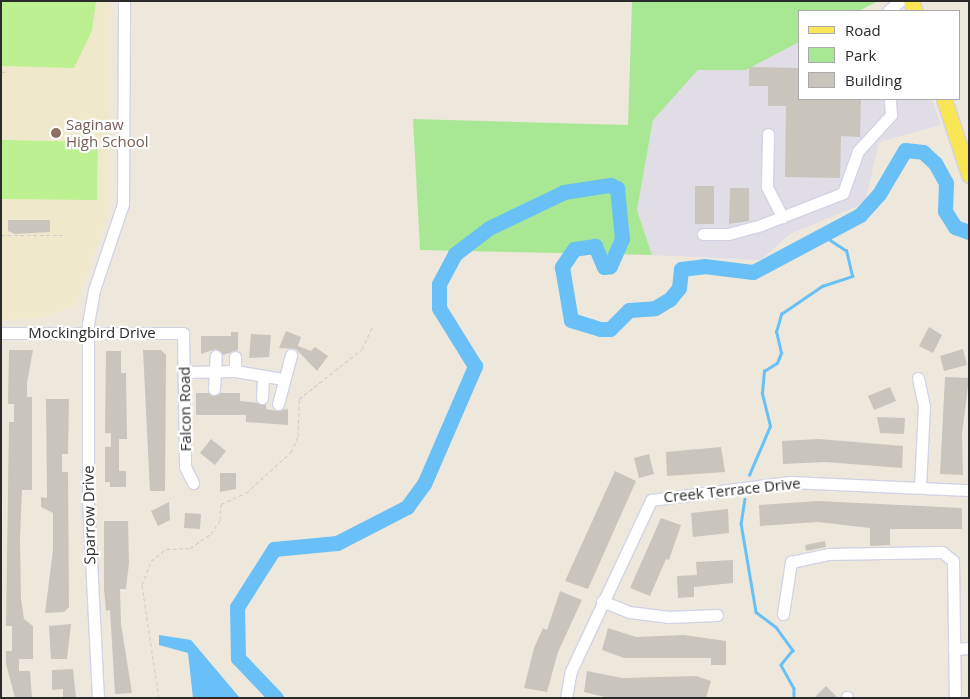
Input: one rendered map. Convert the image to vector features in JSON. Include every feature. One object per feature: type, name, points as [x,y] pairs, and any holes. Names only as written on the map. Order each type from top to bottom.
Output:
[{"type":"main road","points":[[944,100],[969,175]]},
{"type":"street","name":"Sparrow Drive","points":[[98,698],[92,642],[88,333],[94,290],[123,204],[124,1]]},
{"type":"street","points":[[889,10],[900,1]]},
{"type":"street","points":[[703,234],[728,234],[782,217],[842,193],[858,151],[890,115],[890,100]]},
{"type":"street","points":[[768,134],[767,187],[782,217]]},
{"type":"street","name":"Mockingbird Drive","points":[[1,333],[184,333]]},
{"type":"street","name":"Falcon Road","points":[[184,333],[186,467],[193,483]]},
{"type":"street","points":[[278,404],[283,379],[291,355]]},
{"type":"street","points":[[214,389],[216,356]]},
{"type":"street","points":[[235,357],[235,371]]},
{"type":"street","points":[[253,362],[262,398]]},
{"type":"street","points":[[184,372],[235,371],[283,379]]},
{"type":"street","points":[[918,378],[924,406],[920,487]]},
{"type":"street","name":"Creek Terrace Drive","points":[[566,698],[571,671],[643,511],[662,495],[790,482],[969,490]]},
{"type":"street","points":[[783,614],[791,562],[828,554],[942,552],[953,561],[955,698]]},
{"type":"street","points":[[602,601],[629,612],[667,617],[716,615]]},
{"type":"street","points":[[954,648],[969,648]]},
{"type":"path","points":[[1,72],[6,72]]},
{"type":"path","points":[[1,235],[63,235]]},
{"type":"path","points":[[158,698],[142,585],[151,561],[166,549],[190,548],[211,534],[220,520],[222,504],[246,493],[291,452],[298,436],[299,399],[362,349],[373,325]]},
{"type":"shaded area","name":"Saginaw High School","points":[[1,1],[110,1],[109,211],[76,306],[41,318],[1,320]]},
{"type":"shaded area","points":[[798,43],[798,100],[932,100],[941,125],[879,142],[865,203],[790,234],[761,260],[652,255],[637,210],[653,120],[698,70],[746,70]]},
{"type":"green space","points":[[1,1],[96,1],[92,31],[74,68],[1,66]]},
{"type":"green space","points":[[632,1],[878,1],[861,10],[798,10],[798,43],[746,70],[698,70],[653,120],[637,210],[652,255],[420,250],[413,119],[628,125]]},
{"type":"green space","points":[[1,140],[98,142],[97,200],[1,199]]},
{"type":"water","points":[[159,635],[191,640],[240,698],[193,698],[188,653],[159,645]]},
{"type":"building","points":[[749,67],[798,68],[798,100],[861,100],[860,137],[841,136],[840,178],[785,177],[786,106],[768,106],[768,86],[749,86]]},
{"type":"building","points":[[695,186],[714,186],[714,224],[695,224]]},
{"type":"building","points":[[730,188],[749,188],[749,221],[729,224]]},
{"type":"building","points":[[8,220],[50,220],[50,232],[15,234],[8,231]]},
{"type":"building","points":[[929,327],[942,335],[933,353],[919,346]]},
{"type":"building","points":[[286,331],[301,337],[298,346],[311,351],[315,347],[328,356],[317,371],[296,349],[279,348]]},
{"type":"building","points":[[231,332],[238,332],[238,350],[223,355],[216,349],[201,354],[201,336],[231,336]]},
{"type":"building","points":[[251,334],[271,335],[269,357],[249,358]]},
{"type":"building","points":[[963,349],[967,365],[944,371],[940,356]]},
{"type":"building","points":[[9,350],[33,350],[27,383],[27,397],[32,397],[32,490],[22,490],[20,538],[21,599],[24,619],[33,626],[33,659],[19,659],[19,671],[30,671],[32,698],[15,698],[6,664],[6,651],[12,651],[12,626],[6,626],[9,422],[14,422],[14,404],[8,404]]},
{"type":"building","points":[[143,350],[161,350],[166,355],[165,491],[150,491]]},
{"type":"building","points":[[106,351],[121,351],[121,373],[126,373],[127,439],[119,439],[119,471],[126,471],[126,487],[110,487],[110,482],[105,482],[105,447],[111,447],[111,433],[105,433]]},
{"type":"building","points":[[945,377],[969,378],[962,434],[963,475],[940,474]]},
{"type":"building","points":[[890,387],[896,401],[874,410],[868,396]]},
{"type":"building","points":[[196,393],[240,393],[240,401],[266,404],[266,409],[277,411],[288,409],[288,425],[246,422],[246,415],[196,415]]},
{"type":"building","points":[[46,399],[69,399],[68,454],[62,454],[62,472],[68,472],[69,607],[64,612],[45,613],[53,550],[53,513],[41,507],[41,497],[47,498]]},
{"type":"building","points":[[877,417],[905,418],[904,434],[880,433]]},
{"type":"building","points":[[211,439],[226,451],[215,465],[200,453]]},
{"type":"building","points":[[819,439],[903,446],[902,468],[825,462],[783,464],[782,441]]},
{"type":"building","points":[[721,447],[725,472],[667,476],[666,452]]},
{"type":"building","points":[[649,454],[654,474],[639,478],[634,458]]},
{"type":"building","points":[[615,471],[636,481],[588,589],[565,581]]},
{"type":"building","points":[[220,473],[236,473],[236,489],[220,492]]},
{"type":"building","points":[[818,501],[962,508],[962,529],[890,529],[890,545],[870,546],[870,528],[818,522],[760,526],[759,505]]},
{"type":"building","points":[[169,502],[170,520],[158,526],[151,511]]},
{"type":"building","points":[[728,509],[729,533],[693,537],[691,513]]},
{"type":"building","points":[[185,513],[201,514],[200,529],[184,528]]},
{"type":"building","points":[[661,518],[681,525],[669,560],[666,559],[650,596],[630,588]]},
{"type":"building","points":[[104,521],[128,521],[129,563],[126,589],[120,589],[121,624],[132,693],[115,694],[110,610],[106,611],[104,589]]},
{"type":"building","points":[[825,541],[826,547],[806,551],[805,545]]},
{"type":"building","points":[[733,560],[733,583],[694,587],[694,597],[678,598],[677,576],[697,575],[696,562]]},
{"type":"building","points":[[560,591],[582,600],[558,652],[547,692],[524,688],[534,648],[543,628],[547,630]]},
{"type":"building","points":[[71,624],[67,659],[51,659],[49,626]]},
{"type":"building","points":[[608,628],[636,637],[684,635],[726,641],[726,665],[711,665],[711,658],[624,658],[602,650]]},
{"type":"building","points":[[73,669],[76,698],[63,698],[63,689],[52,690],[52,670]]},
{"type":"building","points":[[587,671],[622,678],[696,676],[711,681],[706,698],[609,698],[584,692]]},
{"type":"building","points":[[826,686],[838,698],[814,698]]},
{"type":"waterway","points":[[276,698],[238,658],[237,607],[274,549],[337,543],[407,507],[424,484],[475,366],[439,308],[439,284],[455,254],[489,228],[564,192],[610,185],[617,188],[622,239],[610,266],[604,267],[595,246],[574,249],[562,267],[571,320],[601,329],[610,329],[629,310],[655,308],[670,299],[679,288],[681,269],[704,266],[753,272],[860,215],[879,194],[905,150],[923,152],[935,163],[946,183],[945,211],[955,227],[969,232]]},
{"type":"waterway","points":[[749,475],[770,426],[762,393],[764,371],[777,363],[781,353],[776,332],[781,314],[822,286],[852,276],[846,251],[823,236]]},
{"type":"waterway","points":[[745,499],[741,523],[756,612],[776,627],[793,650],[781,665],[794,688],[794,698]]},
{"type":"place","name":"Saginaw High School","points":[[56,133]]}]
